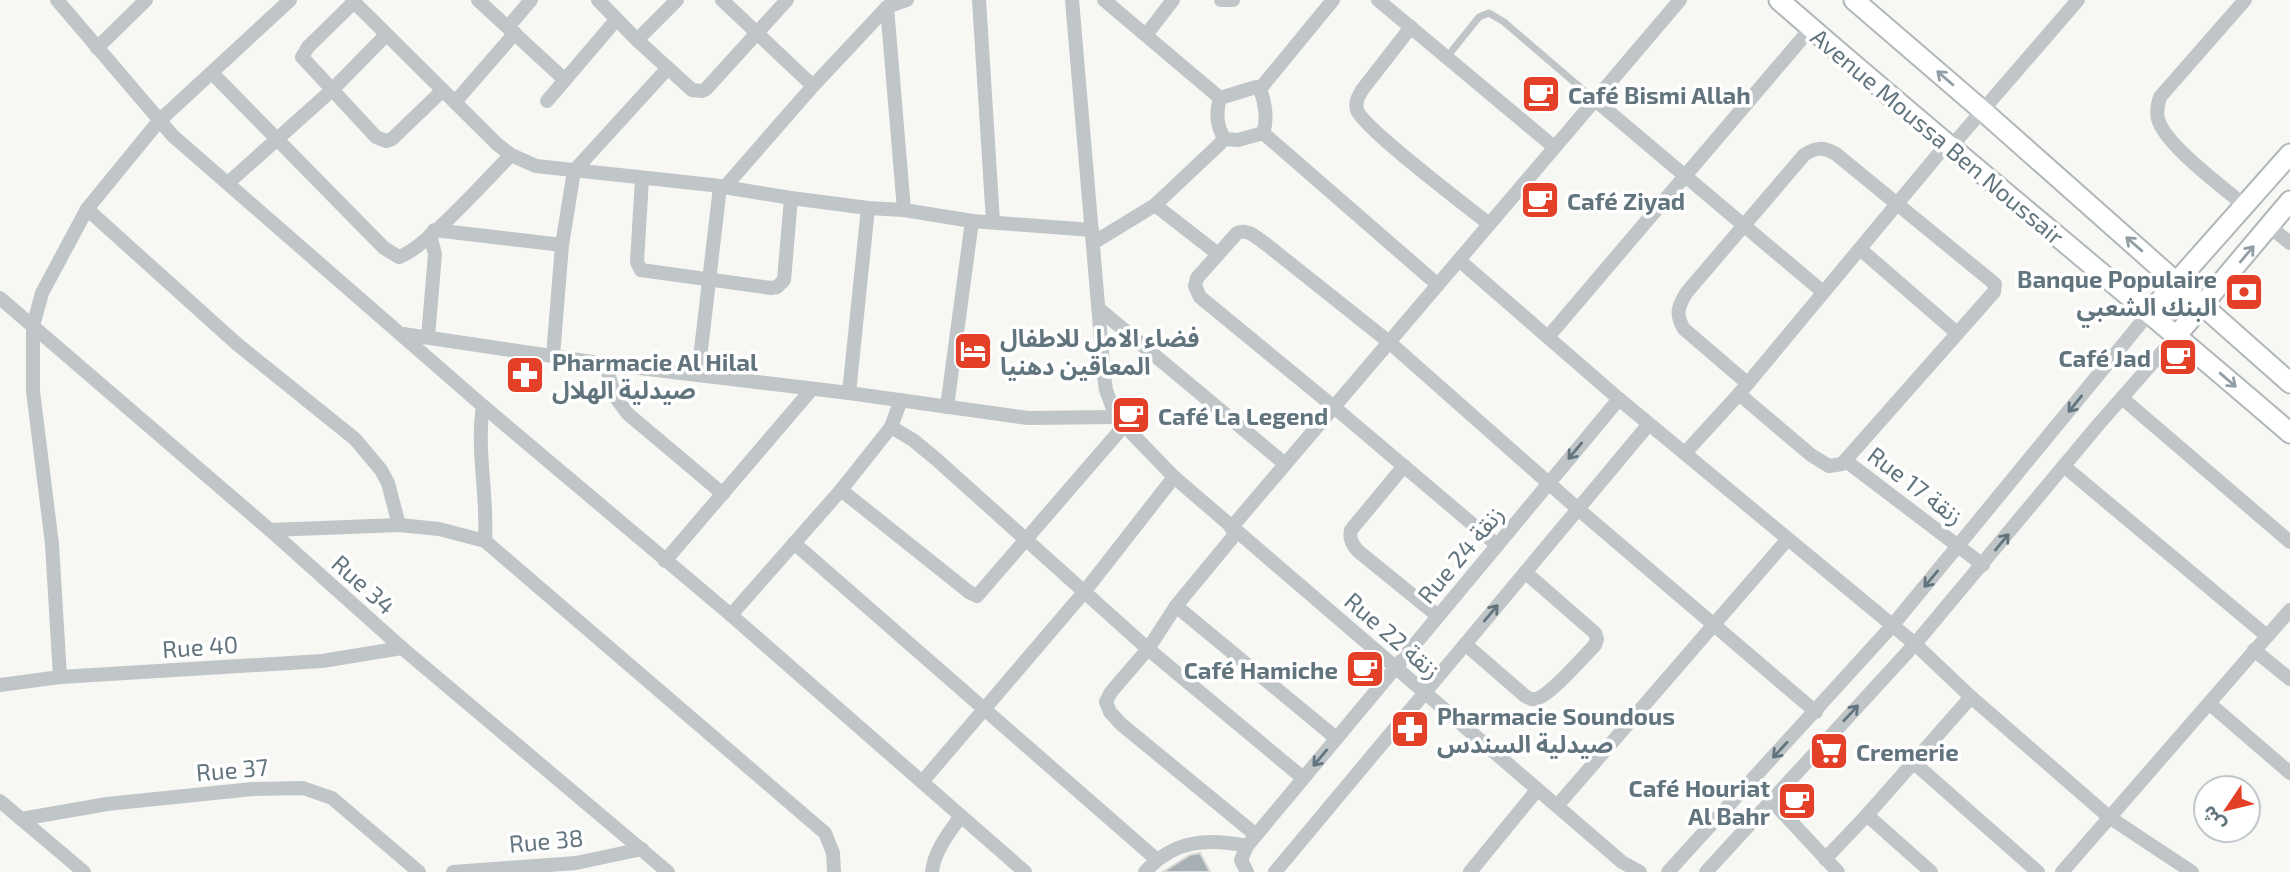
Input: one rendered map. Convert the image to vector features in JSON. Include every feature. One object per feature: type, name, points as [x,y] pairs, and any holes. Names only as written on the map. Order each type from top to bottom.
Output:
[{"type":"street","points":[[57,0],[159,121],[483,406],[731,615],[1025,872]]},
{"type":"street","points":[[97,48],[146,0]]},
{"type":"street","points":[[60,677],[52,544],[33,391],[33,326],[42,293],[86,209],[159,121],[290,0]]},
{"type":"street","points":[[478,0],[565,80]]},
{"type":"street","points":[[455,102],[531,0]]},
{"type":"street","points":[[598,0],[692,90],[702,91],[787,0]]},
{"type":"street","points":[[637,40],[677,0]]},
{"type":"street","points":[[722,0],[813,86]]},
{"type":"street","points":[[698,375],[722,188],[887,7],[907,0]]},
{"type":"street","points":[[979,0],[993,222]]},
{"type":"street","points":[[1072,0],[1106,390],[1119,422]]},
{"type":"street","points":[[1104,0],[1220,98]]},
{"type":"street","points":[[1146,35],[1173,0]]},
{"type":"street","points":[[1221,0],[1233,0]]},
{"type":"street","points":[[1260,89],[1333,0]]},
{"type":"street","points":[[1378,0],[1554,147]]},
{"type":"street","points":[[1251,840],[1121,724],[1110,712],[1106,702],[1111,692],[1148,649],[1176,606],[1285,464],[1680,0]]},
{"type":"street","name":"Avenue Moussa Ben Noussair","points":[[1779,0],[1948,147],[2177,335],[2290,433]]},
{"type":"street","points":[[1685,453],[1743,389],[1897,204],[1983,111],[2078,0]]},
{"type":"street","points":[[443,90],[398,134],[386,141],[376,137],[331,90],[303,60],[303,54],[353,1],[386,35],[443,90],[455,102],[483,132],[511,155],[537,166],[868,208],[904,210],[1092,237],[1155,205],[1225,139]]},
{"type":"street","name":"Avenue Moussa Ben Noussair","points":[[1856,1],[2290,383]]},
{"type":"street","points":[[2241,1],[2160,97],[2157,108],[2158,121],[2172,143],[2245,206]]},
{"type":"street","points":[[887,7],[904,210]]},
{"type":"street","points":[[547,101],[616,20]]},
{"type":"street","points":[[1411,27],[1362,90],[1356,100],[1358,112],[1385,139],[1489,224]]},
{"type":"street","points":[[1548,337],[1811,28]]},
{"type":"street","points":[[228,183],[331,90],[386,35]]},
{"type":"street","points":[[553,356],[562,245],[574,171],[668,68]]},
{"type":"street","points":[[212,73],[384,248],[399,257],[406,255],[432,233],[511,155]]},
{"type":"street","points":[[1220,98],[1250,88],[1260,89]]},
{"type":"street","points":[[1260,89],[1264,100],[1263,133]]},
{"type":"street","points":[[1220,98],[1217,113],[1221,134],[1225,139],[1238,140],[1263,133]]},
{"type":"street","points":[[1595,100],[1823,292]]},
{"type":"street","points":[[1263,133],[1438,285]]},
{"type":"street","points":[[1744,226],[1804,155],[1814,149],[1826,149],[1836,154],[1995,284],[1994,292],[1844,463]]},
{"type":"street","points":[[1668,872],[1892,626],[2149,313],[2290,155]]},
{"type":"street","points":[[642,179],[638,266],[646,272],[771,288],[780,285],[784,279],[791,198]]},
{"type":"street","points":[[1706,872],[1915,644],[2290,201]]},
{"type":"street","points":[[1155,205],[1218,254]]},
{"type":"street","points":[[849,393],[868,208]]},
{"type":"street","points":[[86,209],[237,344],[355,439],[381,470],[399,525]]},
{"type":"street","points":[[947,407],[972,221]]},
{"type":"street","name":"Rue 17 زنقة","points":[[1744,226],[1678,306],[1677,318],[1684,329],[1811,455],[1829,466],[1844,463],[1983,565]]},
{"type":"street","points":[[2270,227],[2290,243]]},
{"type":"street","points":[[1497,545],[1200,297],[1195,286],[1197,278],[1237,233],[1248,232],[1389,342],[1713,626],[1816,712]]},
{"type":"street","points":[[432,233],[562,245]]},
{"type":"street","points":[[428,337],[435,254],[432,233]]},
{"type":"street","points":[[1860,248],[1957,333]]},
{"type":"street","points":[[1459,260],[1619,399],[1915,644],[1971,697],[2109,817],[2192,872]]},
{"type":"street","name":"Rue 34","points":[[0,298],[270,530],[402,648],[668,872]]},
{"type":"street","points":[[1099,309],[1285,464]]},
{"type":"street","points":[[402,334],[606,364],[1028,418],[1119,422]]},
{"type":"street","points":[[606,364],[614,395],[628,414],[723,494]]},
{"type":"street","points":[[665,561],[812,389]]},
{"type":"street","points":[[2122,398],[2290,542]]},
{"type":"street","name":"Rue 24 زنقة","points":[[1251,840],[1619,399]]},
{"type":"street","points":[[731,615],[841,490],[891,427],[901,400]]},
{"type":"street","points":[[483,406],[480,437],[487,512],[485,541]]},
{"type":"street","points":[[841,490],[973,596],[980,594],[1026,540],[1119,422]]},
{"type":"street","name":"Rue 22 زنقة","points":[[1119,422],[1174,477],[1234,530],[1557,806],[1618,867],[1640,872]]},
{"type":"street","points":[[1275,872],[1649,424]]},
{"type":"street","points":[[891,427],[913,440],[936,459],[1148,649],[1303,778]]},
{"type":"street","points":[[1404,466],[1352,530],[1350,537],[1359,551],[1438,616]]},
{"type":"street","points":[[2065,467],[2267,636]]},
{"type":"street","points":[[922,782],[1085,591],[1174,477]]},
{"type":"street","points":[[270,530],[399,525],[439,529],[485,541],[825,832],[833,853],[834,872]]},
{"type":"street","points":[[1557,806],[1787,540]]},
{"type":"street","points":[[794,543],[1156,859]]},
{"type":"street","points":[[1465,644],[1525,696],[1533,699],[1555,686],[1595,645],[1595,633],[1525,572]]},
{"type":"street","points":[[1176,606],[1336,738]]},
{"type":"street","points":[[2062,872],[2290,610]]},
{"type":"street","name":"Rue 40","points":[[0,685],[60,677],[322,661],[402,648]]},
{"type":"street","points":[[2254,650],[2290,679]]},
{"type":"street","points":[[1825,859],[1971,697]]},
{"type":"street","points":[[2210,704],[2290,773]]},
{"type":"street","points":[[1913,762],[2038,872]]},
{"type":"street","name":"Rue 37","points":[[22,819],[107,804],[253,789],[303,788],[332,799],[419,872]]},
{"type":"street","points":[[1470,872],[1537,790]]},
{"type":"street","points":[[1771,800],[1838,872]]},
{"type":"street","points":[[0,801],[84,872]]},
{"type":"street","points":[[1867,815],[1931,872]]},
{"type":"street","points":[[932,872],[933,862],[945,838],[961,816]]},
{"type":"street","points":[[1145,872],[1156,859],[1169,851],[1203,842],[1251,840]]},
{"type":"street","points":[[1247,872],[1241,860],[1251,840]]},
{"type":"street","name":"Rue 38","points":[[453,872],[523,869],[576,863],[642,849]]},
{"type":"lane","points":[[1447,57],[1479,17],[1489,13],[1504,22],[1595,100]]},
{"type":"building","points":[[1200,853],[1210,872],[1163,872],[1190,855]]},
{"type":"place","name":"Café Bismi Allah","points":[[1541,94]]},
{"type":"place","name":"Café Ziyad","points":[[1540,200]]},
{"type":"place","name":"Banque Populaire البنك الشعبي","points":[[2244,292]]},
{"type":"place","name":"فضاء الامل للاطفال المعاقين دهنيا","points":[[973,351]]},
{"type":"place","name":"Café Jad","points":[[2178,357]]},
{"type":"place","name":"Pharmacie Al Hilal صيدلية الهلال","points":[[525,375]]},
{"type":"place","name":"Café La Legend","points":[[1131,415]]},
{"type":"place","name":"Café Hamiche","points":[[1365,669]]},
{"type":"place","name":"Pharmacie Soundous صيدلية السندس","points":[[1410,729]]},
{"type":"place","name":"Cremerie","points":[[1829,751]]},
{"type":"place","name":"Café Houriat Al Bahr","points":[[1797,801]]}]
